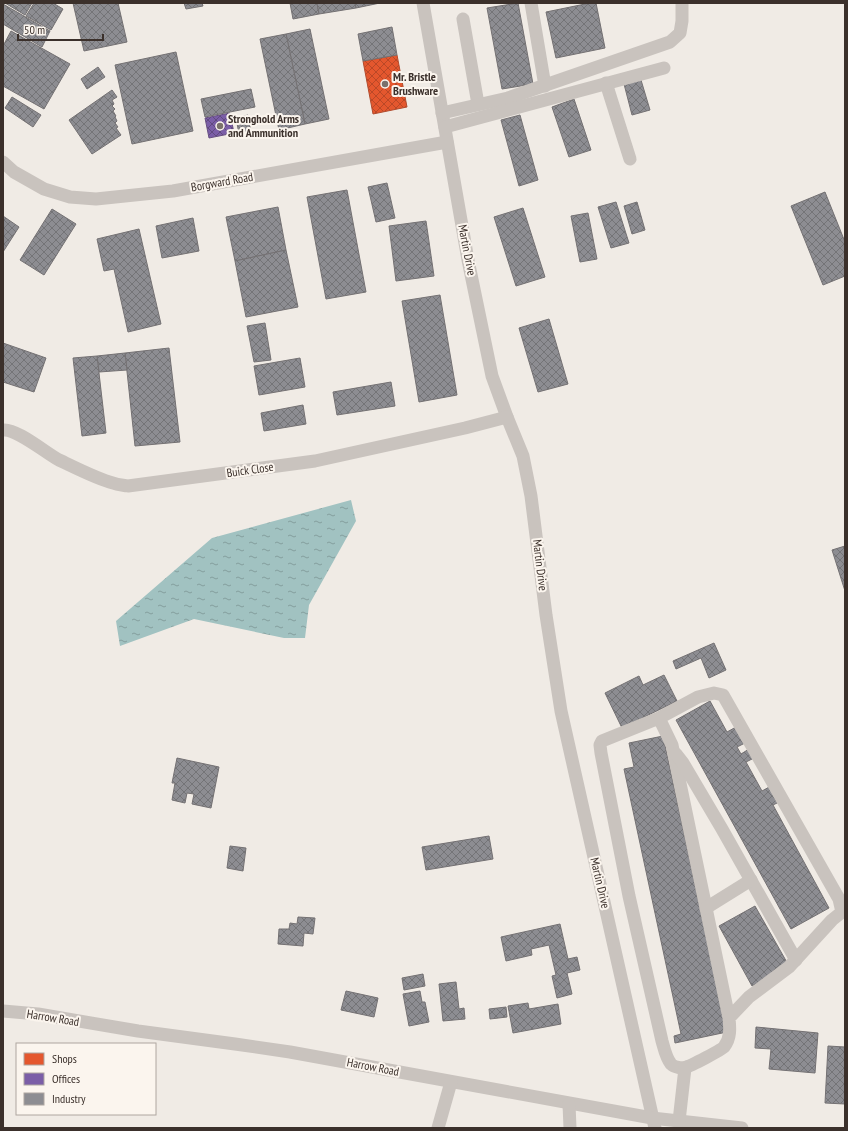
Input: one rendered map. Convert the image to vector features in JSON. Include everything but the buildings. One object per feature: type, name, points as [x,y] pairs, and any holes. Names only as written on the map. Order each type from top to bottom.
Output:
[{"type":"street","name":"Martin Drive","points":[[423,3],[468,260],[492,376],[523,456],[531,496],[546,615],[561,711],[654,1123]]},
{"type":"street","points":[[531,3],[545,86]]},
{"type":"street","points":[[442,113],[508,98],[670,42],[680,33],[682,3]]},
{"type":"street","points":[[463,19],[478,104]]},
{"type":"street","points":[[444,127],[664,68]]},
{"type":"street","points":[[606,83],[630,159]]},
{"type":"street","name":"Borgward Road","points":[[3,162],[14,172],[44,188],[70,197],[96,199],[173,191],[447,142]]},
{"type":"street","name":"Buick Close","points":[[3,430],[7,429],[21,436],[58,459],[96,477],[112,483],[128,486],[315,461],[465,428],[507,417]]},
{"type":"street","points":[[672,745],[729,1018],[730,1034],[724,1048],[685,1068],[672,1064],[666,1054],[662,1041],[629,896],[600,746],[602,741],[659,718],[698,697],[714,692],[722,695],[839,899],[842,912],[832,920],[789,967],[749,997],[729,1018]]},
{"type":"street","points":[[659,718],[678,757],[683,763],[796,960]]},
{"type":"street","points":[[706,908],[751,880]]},
{"type":"street","name":"Harrow Road","points":[[3,1011],[38,1014],[138,1031],[290,1052],[569,1104],[654,1123],[679,1121],[742,1128]]},
{"type":"street","points":[[679,1121],[685,1068]]},
{"type":"street","points":[[438,1128],[451,1082]]},
{"type":"street","points":[[569,1104],[570,1128]]},
{"type":"water","points":[[351,500],[356,521],[309,605],[305,638],[284,638],[194,619],[120,646],[116,621],[212,538]]},
{"type":"place","name":"Mr. Bristle Brushware","points":[[385,84]]},
{"type":"place","name":"Stronghold Arms and Ammunition","points":[[220,126]]}]
